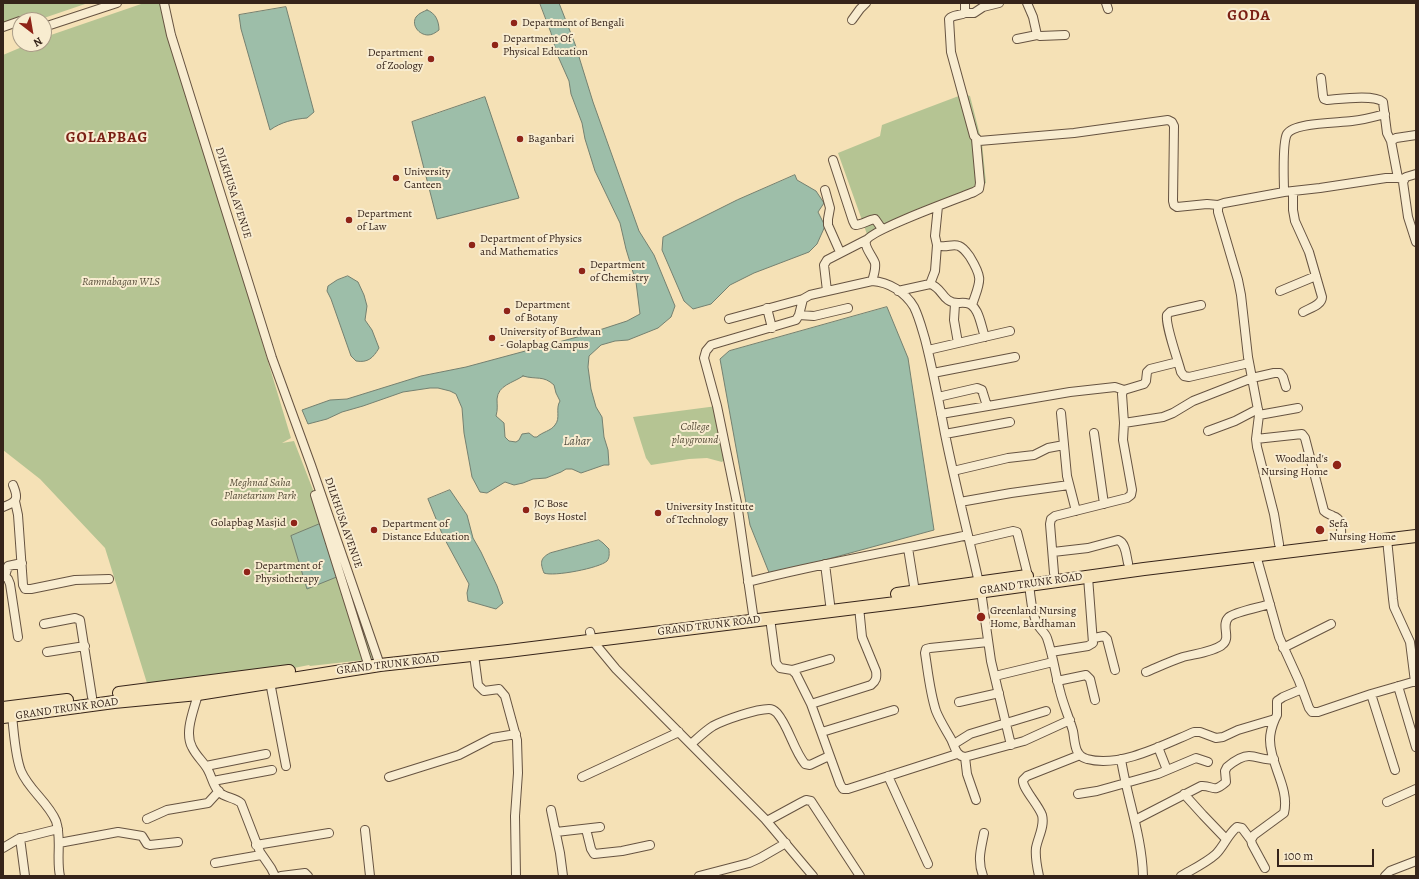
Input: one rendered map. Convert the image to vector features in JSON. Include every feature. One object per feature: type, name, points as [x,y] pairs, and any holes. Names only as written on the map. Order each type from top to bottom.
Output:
[{"type":"main road","name":"GRAND TRUNK ROAD","points":[[1028,580],[1054,573],[1128,563],[1416,528]]},
{"type":"main road","name":"GRAND TRUNK ROAD","points":[[5,710],[198,694],[374,663],[474,654],[591,636],[770,618],[859,607],[1028,580],[1088,576],[1416,536]]},
{"type":"main road","name":"GRAND TRUNK ROAD","points":[[5,710],[92,697],[591,636],[915,592],[980,587]]},
{"type":"street","points":[[52,24],[117,3]]},
{"type":"street","name":"DILKHUSA AVENUE","points":[[164,3],[171,35],[283,390],[282,395],[309,466],[374,663]]},
{"type":"street","points":[[852,20],[866,3]]},
{"type":"street","points":[[965,3],[965,13]]},
{"type":"street","points":[[827,291],[824,265],[827,260],[866,240],[870,235],[882,229],[974,192],[978,189],[980,183],[976,139],[950,45],[949,19],[952,16],[965,13],[974,13],[983,7],[999,3]]},
{"type":"street","points":[[1027,3],[1033,17],[1037,35]]},
{"type":"street","points":[[1017,39],[1037,35],[1065,36]]},
{"type":"street","points":[[1321,78],[1324,99],[1379,99],[1382,102],[1387,133],[1391,141],[1401,179],[1408,217],[1416,242]]},
{"type":"street","points":[[1284,192],[1283,166],[1286,137],[1288,132],[1303,126],[1352,121],[1385,114]]},
{"type":"street","points":[[976,139],[979,141],[1074,133],[1168,120],[1172,122],[1174,126],[1172,201],[1174,205],[1178,207],[1207,204],[1218,205],[1284,192],[1386,178],[1401,179],[1416,174]]},
{"type":"street","points":[[1391,141],[1396,138],[1416,135]]},
{"type":"street","points":[[833,160],[855,225],[875,220],[882,229]]},
{"type":"street","points":[[825,190],[830,208],[828,225],[840,252]]},
{"type":"street","points":[[1293,191],[1293,210],[1309,252],[1322,300],[1320,303],[1303,312]]},
{"type":"street","points":[[1218,205],[1218,212],[1238,280],[1244,314],[1249,363],[1258,412],[1256,439],[1274,514],[1279,544]]},
{"type":"street","points":[[930,284],[935,272],[937,245],[935,236],[938,206]]},
{"type":"street","points":[[866,240],[866,244],[875,263],[872,281]]},
{"type":"street","points":[[937,245],[942,248],[956,245],[961,246],[966,251],[977,269],[980,276],[980,281],[972,305]]},
{"type":"street","points":[[1280,291],[1316,276]]},
{"type":"street","points":[[729,319],[803,299],[810,295],[872,281],[893,286],[905,296],[914,307],[928,350],[952,471],[980,587],[994,676],[1011,745]]},
{"type":"street","points":[[898,291],[930,284],[935,286],[948,300],[955,304],[966,303],[972,305],[975,309],[985,337]]},
{"type":"street","points":[[753,614],[737,503],[717,406],[704,358],[706,351],[711,345],[796,320],[800,315],[803,299]]},
{"type":"street","points":[[955,304],[954,320],[958,343]]},
{"type":"street","points":[[1201,305],[1170,312],[1167,314],[1166,318],[1181,372],[1184,376],[1188,377],[1249,363]]},
{"type":"street","points":[[767,308],[772,328]]},
{"type":"street","points":[[800,315],[814,316],[848,308]]},
{"type":"street","points":[[928,350],[1010,331]]},
{"type":"street","points":[[933,373],[1015,357]]},
{"type":"street","points":[[941,414],[1070,392],[1115,387],[1124,390],[1144,384],[1146,381],[1147,372],[1150,369],[1178,362]]},
{"type":"street","points":[[1124,423],[1173,414],[1193,401],[1252,378],[1274,373],[1280,374],[1284,377],[1286,387]]},
{"type":"street","points":[[938,397],[977,388],[982,390],[987,406]]},
{"type":"street","points":[[1054,573],[1050,524],[1051,519],[1054,516],[1127,498],[1131,495],[1132,490],[1123,440],[1124,423],[1122,394],[1124,390]]},
{"type":"street","points":[[1208,431],[1258,412],[1298,408]]},
{"type":"street","points":[[1061,413],[1068,485],[1076,511]]},
{"type":"street","points":[[945,434],[1010,422]]},
{"type":"street","points":[[1094,433],[1104,504]]},
{"type":"street","points":[[1256,439],[1302,434],[1305,438],[1324,511],[1337,517],[1340,522],[1341,537]]},
{"type":"street","points":[[952,471],[1008,458],[1034,455],[1048,448],[1064,446]]},
{"type":"street","points":[[13,485],[18,515],[23,585],[28,590],[75,580],[109,579]]},
{"type":"street","points":[[960,502],[1068,485]]},
{"type":"street","points":[[3,507],[12,504],[15,501]]},
{"type":"street","points":[[748,582],[807,567],[908,548],[1013,531],[1017,532],[1036,620],[1038,627],[1047,637],[1057,681],[1070,720],[1076,749],[1080,755],[1086,759],[1121,759],[1158,747],[1194,732],[1200,732],[1216,738],[1224,737],[1238,730],[1275,719]]},
{"type":"street","points":[[1256,555],[1283,648],[1295,670],[1309,708],[1312,712],[1318,712],[1371,694],[1416,682],[1410,642],[1394,607],[1387,539]]},
{"type":"street","points":[[1052,552],[1088,548],[1118,540],[1124,545],[1128,563]]},
{"type":"street","points":[[908,548],[915,592]]},
{"type":"street","points":[[18,637],[10,584],[8,579],[4,576],[8,566],[22,563]]},
{"type":"street","points":[[825,564],[830,604]]},
{"type":"street","points":[[1051,652],[1088,646],[1093,643],[1094,638],[1088,576]]},
{"type":"street","points":[[1146,672],[1182,657],[1224,644],[1227,639],[1225,624],[1228,617],[1270,604]]},
{"type":"street","points":[[811,704],[870,685],[876,681],[876,671],[862,636],[859,607]]},
{"type":"street","points":[[44,624],[78,618],[81,623],[92,697]]},
{"type":"street","points":[[770,618],[776,663],[780,668],[792,670],[830,659]]},
{"type":"street","points":[[1283,648],[1331,624]]},
{"type":"street","points":[[591,636],[616,670],[680,732],[767,821],[813,876]]},
{"type":"street","points":[[1094,638],[1104,636],[1107,638],[1115,670]]},
{"type":"street","points":[[976,800],[961,756],[936,711],[925,653],[926,649],[930,648],[988,642]]},
{"type":"street","points":[[47,652],[85,646]]},
{"type":"street","points":[[474,654],[478,685],[484,691],[499,689],[502,692],[509,707],[516,734],[518,773],[515,816],[516,876]]},
{"type":"street","points":[[994,676],[1053,662]]},
{"type":"street","points":[[792,670],[796,674],[811,704],[843,789],[848,789],[888,776],[961,756],[1011,745],[1039,735],[1070,720]]},
{"type":"street","points":[[1057,681],[1086,675],[1090,679],[1095,700]]},
{"type":"street","points":[[270,682],[286,766]]},
{"type":"street","points":[[1398,686],[1416,747]]},
{"type":"street","points":[[1251,840],[1254,835],[1284,813],[1285,808],[1283,790],[1270,742],[1271,730],[1276,715],[1277,701],[1302,689]]},
{"type":"street","points":[[959,702],[999,693]]},
{"type":"street","points":[[198,694],[189,731],[189,740],[206,766],[219,791],[225,796],[238,800],[241,803],[256,845],[261,855],[272,868],[275,876]]},
{"type":"street","points":[[1371,694],[1395,770]]},
{"type":"street","points":[[691,744],[707,730],[719,723],[771,708],[776,711],[800,758],[805,764],[810,765],[830,756]]},
{"type":"street","points":[[5,710],[21,770],[50,809],[58,829],[58,865],[60,876]]},
{"type":"street","points":[[822,732],[894,710]]},
{"type":"street","points":[[954,744],[970,734],[1046,710]]},
{"type":"street","points":[[582,777],[680,732]]},
{"type":"street","points":[[389,777],[458,755],[492,738],[516,734]]},
{"type":"street","points":[[1158,747],[1167,770]]},
{"type":"street","points":[[206,766],[266,754]]},
{"type":"street","points":[[1038,876],[1036,849],[1043,824],[1042,816],[1033,799],[1023,786],[1022,780],[1027,776],[1080,755]]},
{"type":"street","points":[[1135,820],[1201,786],[1214,789],[1222,785],[1226,782],[1225,771],[1227,767],[1245,756],[1266,760],[1274,759]]},
{"type":"street","points":[[1078,794],[1093,792],[1125,783],[1167,770],[1196,758],[1208,762]]},
{"type":"street","points":[[1121,759],[1125,783],[1135,820],[1141,852],[1143,876]]},
{"type":"street","points":[[213,781],[272,770]]},
{"type":"street","points":[[888,776],[928,864]]},
{"type":"street","points":[[1387,802],[1416,789]]},
{"type":"street","points":[[147,819],[167,810],[208,803],[219,791]]},
{"type":"street","points":[[1184,794],[1226,839]]},
{"type":"street","points":[[767,821],[806,800],[811,801],[860,876]]},
{"type":"street","points":[[551,810],[563,876]]},
{"type":"street","points":[[1181,876],[1207,861],[1216,853],[1233,830],[1240,826],[1251,840],[1265,868]]},
{"type":"street","points":[[556,832],[600,827]]},
{"type":"street","points":[[3,848],[20,838],[58,829]]},
{"type":"street","points":[[586,829],[592,852],[594,854],[622,851],[650,845]]},
{"type":"street","points":[[365,830],[370,876]]},
{"type":"street","points":[[59,843],[118,832],[142,836],[150,846],[178,842]]},
{"type":"street","points":[[256,845],[329,833]]},
{"type":"street","points":[[983,876],[979,858],[984,833]]},
{"type":"street","points":[[20,838],[25,876]]},
{"type":"street","points":[[699,876],[749,863],[786,843]]},
{"type":"street","points":[[216,863],[261,855]]},
{"type":"street","points":[[1385,876],[1390,871],[1416,861]]},
{"type":"street","points":[[281,876],[305,873],[308,876]]},
{"type":"green space","points":[[3,3],[88,3],[52,15],[52,12],[12,12],[12,22],[3,25]]},
{"type":"green space","name":"Ramnabagan WLS","points":[[144,3],[160,3],[291,438],[282,443],[294,441],[376,652],[371,653],[373,659],[309,665],[151,696],[105,548],[40,479],[3,450],[3,55],[12,51],[52,52],[52,35]]},
{"type":"green space","points":[[964,94],[970,96],[982,143],[986,183],[952,202],[868,237],[838,153],[880,136],[882,125]]},
{"type":"green space","name":"College playground","points":[[717,406],[724,460],[722,462],[707,458],[689,459],[651,465],[646,458],[633,417]]},
{"type":"water","name":"Lahar","points":[[540,3],[559,3],[575,44],[593,102],[639,231],[654,255],[675,306],[671,317],[658,328],[628,340],[615,341],[601,345],[589,356],[588,367],[591,389],[596,407],[602,417],[609,465],[604,465],[581,473],[572,469],[566,469],[546,478],[533,479],[514,485],[505,482],[487,493],[480,492],[472,477],[464,433],[462,408],[456,394],[450,391],[430,388],[403,392],[342,412],[327,419],[308,424],[302,410],[330,400],[347,399],[421,376],[466,367],[581,336],[627,321],[640,314],[636,282],[620,223],[595,171],[585,139],[582,123],[571,94],[569,81],[557,54]],"holes":[[[523,376],[543,379],[554,385],[560,401],[558,407],[558,419],[553,427],[537,437],[534,437],[529,433],[522,434],[516,442],[509,441],[505,437],[504,423],[496,416],[498,394],[503,387]]]},
{"type":"water","points":[[286,7],[314,112],[307,118],[288,121],[270,130],[241,29],[239,15]]},
{"type":"water","points":[[427,10],[433,13],[438,21],[439,30],[434,34],[425,35],[417,29],[414,23],[417,16]]},
{"type":"water","points":[[485,97],[519,198],[437,219],[412,122]]},
{"type":"water","points":[[795,175],[797,180],[816,191],[824,203],[818,212],[825,226],[817,244],[809,252],[754,273],[730,285],[711,304],[693,309],[684,301],[662,250],[663,237],[737,200]]},
{"type":"water","points":[[348,276],[358,282],[364,295],[367,306],[365,320],[372,330],[379,348],[375,355],[364,361],[356,361],[351,356],[327,291],[328,286],[337,280]]},
{"type":"water","points":[[887,307],[908,358],[934,530],[770,575],[750,525],[720,359],[729,351]]},
{"type":"water","points":[[450,490],[467,515],[473,538],[497,586],[503,603],[496,609],[468,601],[467,593],[469,584],[443,536],[428,499]]},
{"type":"water","points":[[327,521],[344,574],[307,589],[291,536]]},
{"type":"water","points":[[599,540],[609,549],[608,560],[603,564],[566,573],[544,573],[542,561],[544,557],[550,553]]},
{"type":"place","name":"Department of Bengali","points":[[514,23]]},
{"type":"place","name":"Department Of Physical Education","points":[[495,45]]},
{"type":"place","name":"Department of Zoology","points":[[431,59]]},
{"type":"place","name":"Baganbari","points":[[520,139]]},
{"type":"place","name":"University Canteen","points":[[396,178]]},
{"type":"place","name":"Department of Law","points":[[349,220]]},
{"type":"place","name":"Department of Physics and Mathematics","points":[[472,245]]},
{"type":"place","name":"Department of Chemistry","points":[[582,271]]},
{"type":"place","name":"Department of Botany","points":[[507,311]]},
{"type":"place","name":"University of Burdwan - Golapbag Campus","points":[[492,338]]},
{"type":"place","name":"Woodland's Nursing Home","points":[[1337,465]]},
{"type":"place","name":"JC Bose Boys Hostel","points":[[526,510]]},
{"type":"place","name":"University Institute of Technology","points":[[658,513]]},
{"type":"place","name":"Golapbag Masjid","points":[[294,523]]},
{"type":"place","name":"Department of Distance Education","points":[[374,530]]},
{"type":"place","name":"Sefa Nursing Home","points":[[1320,530]]},
{"type":"place","name":"Department of Physiotherapy","points":[[247,572]]},
{"type":"place","name":"Greenland Nursing Home, Bardhaman","points":[[981,617]]},
{"type":"district","name":"GODA","points":[[1249,16]]},
{"type":"district","name":"GOLAPBAG","points":[[107,138]]},
{"type":"park label","name":"Meghnad Saha Planetarium Park","points":[[260,489]]}]
